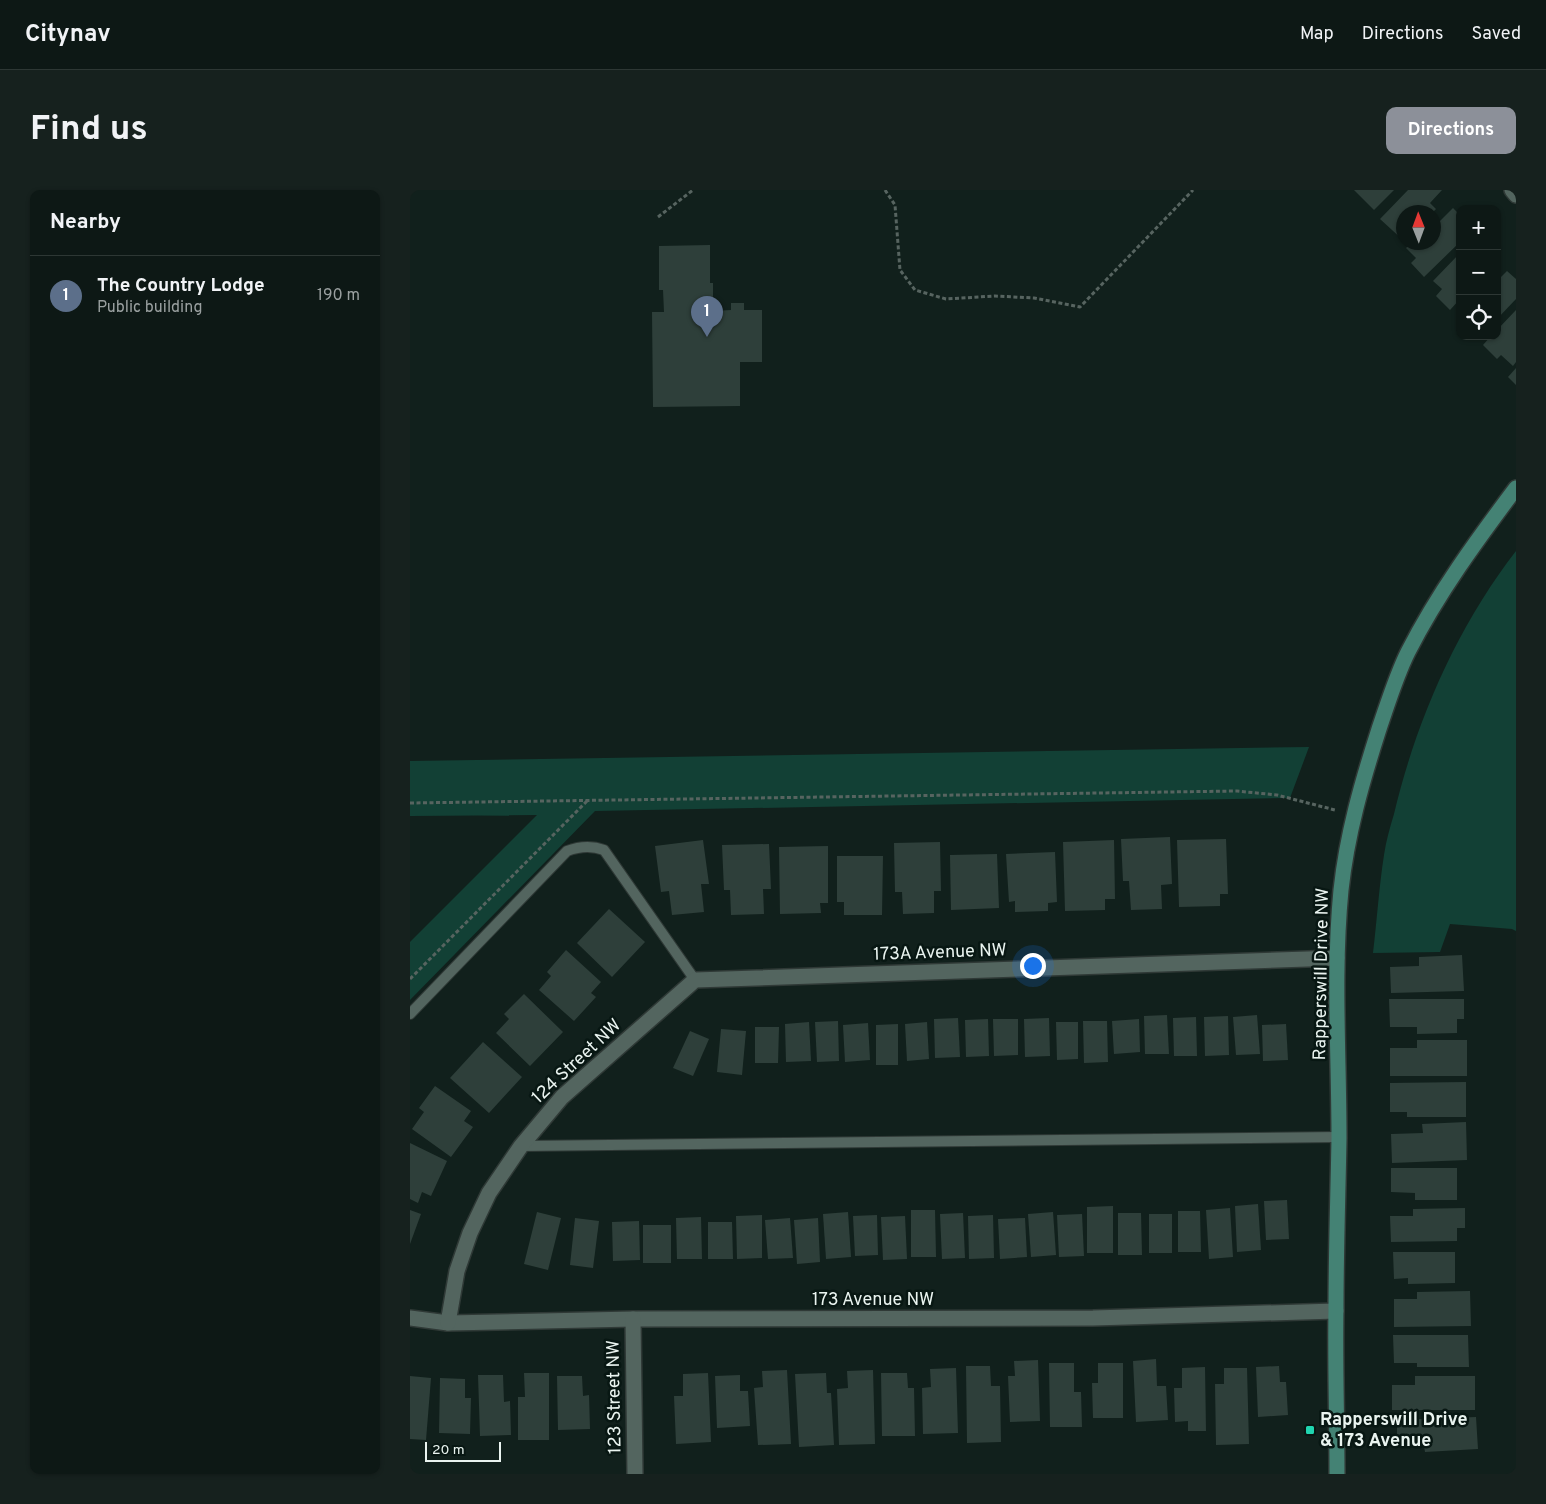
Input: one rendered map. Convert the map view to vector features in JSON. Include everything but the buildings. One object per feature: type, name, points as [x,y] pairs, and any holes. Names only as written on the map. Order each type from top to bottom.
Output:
[{"type":"street","points":[[1512,190],[1516,195]]},
{"type":"street","name":"Rapperswill Drive NW","points":[[1337,1474],[1336,1311],[1339,1137],[1337,958],[1341,891],[1346,855],[1364,776],[1388,702],[1408,653],[1435,604],[1474,544],[1516,488]]},
{"type":"street","name":"173A Avenue NW","points":[[695,980],[1337,958]]},
{"type":"street","name":"124 Street NW","points":[[448,1323],[457,1271],[470,1233],[489,1193],[521,1146],[562,1097],[695,980]]},
{"type":"street","name":"173 Avenue NW","points":[[410,1318],[448,1323],[633,1319],[1093,1318],[1336,1311]]},
{"type":"street","name":"123 Street NW","points":[[633,1319],[635,1474]]},
{"type":"lane","points":[[410,1014],[567,851],[578,847],[593,846],[604,850],[695,980]]},
{"type":"lane","points":[[521,1146],[1339,1137]]},
{"type":"path","points":[[658,217],[694,190]]},
{"type":"path","points":[[885,190],[895,205],[900,270],[915,290],[946,299],[995,296],[1034,298],[1080,307],[1193,190]]},
{"type":"path","points":[[410,803],[1237,790],[1277,795],[1354,815]]},
{"type":"path","points":[[410,979],[587,801]]},
{"type":"green space","points":[[1516,551],[1516,931],[1512,929],[1450,924],[1440,952],[1373,953],[1386,845],[1414,744],[1441,676],[1457,643],[1475,611]]},
{"type":"green space","points":[[1309,747],[1290,798],[595,811],[410,1000],[410,942],[537,815],[410,816],[410,761]]},
{"type":"place","name":"The Country Lodge","points":[[707,337]]},
{"type":"place","name":"Rapperswill Drive & 173 Avenue","points":[[1310,1430]]}]
